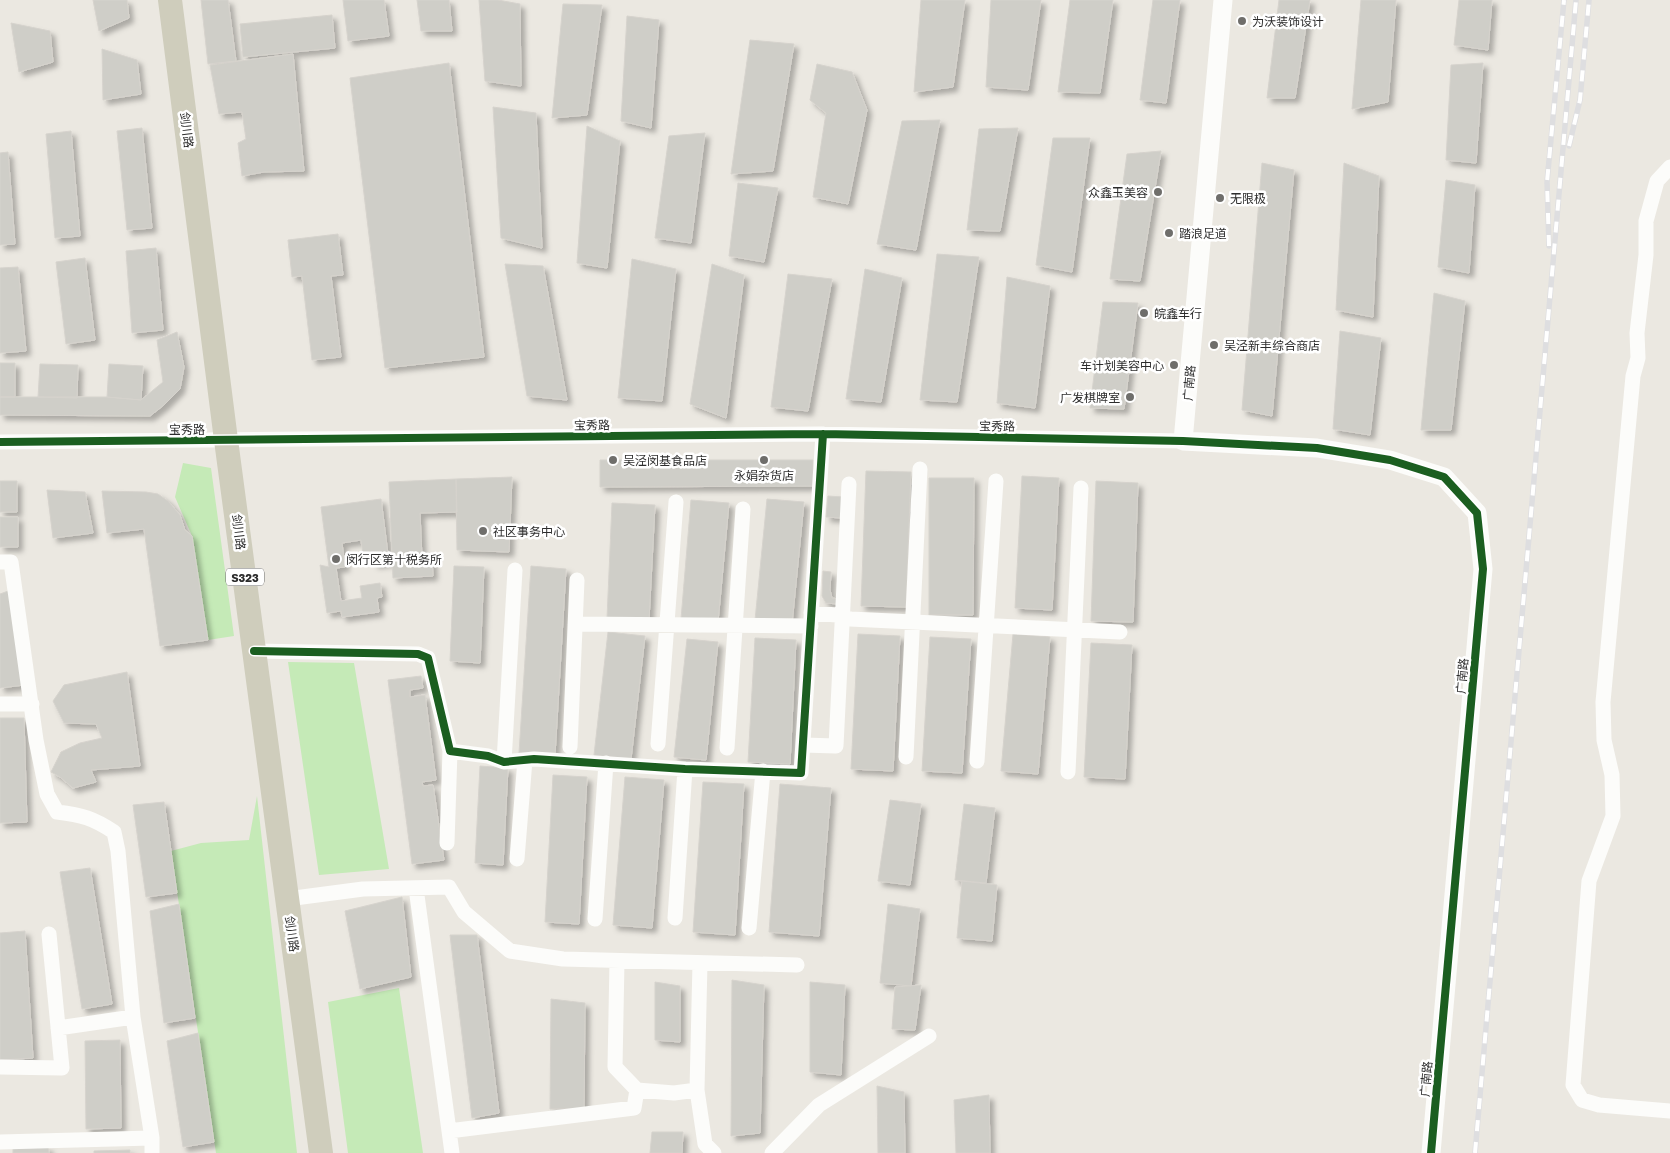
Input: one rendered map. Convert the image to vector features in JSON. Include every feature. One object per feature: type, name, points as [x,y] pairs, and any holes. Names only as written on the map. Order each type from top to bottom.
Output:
[{"type":"main road","name":"剑川路","points":[[170,0],[226,440],[321,1153]]},
{"type":"street","name":"广南路","points":[[1222,0],[1183,441],[1316,448],[1390,460],[1444,477],[1477,513],[1483,569],[1431,1153]]},
{"type":"street","points":[[1670,167],[1657,181],[1646,221],[1646,255],[1637,332],[1638,358],[1633,376],[1603,702],[1604,740],[1612,775],[1613,816],[1589,882],[1573,1086],[1582,1100],[1599,1105],[1670,1111]]},
{"type":"street","name":"宝秀路","points":[[0,442],[822,434],[1183,441]]},
{"type":"street","points":[[450,752],[488,756],[504,762],[525,760],[606,763],[684,769],[801,773],[822,434]]},
{"type":"street","points":[[906,757],[920,469]]},
{"type":"street","points":[[977,761],[996,481]]},
{"type":"street","points":[[803,745],[836,746],[849,484]]},
{"type":"street","points":[[1068,772],[1081,488]]},
{"type":"street","points":[[658,744],[676,502]]},
{"type":"street","points":[[727,748],[744,509]]},
{"type":"street","points":[[0,562],[11,562],[36,740],[47,794],[57,812],[79,815],[97,821],[114,832],[118,851],[133,1017],[152,1146],[62,1147],[0,1142]]},
{"type":"street","points":[[504,762],[515,570]]},
{"type":"street","points":[[570,747],[577,580]]},
{"type":"street","points":[[575,624],[736,625],[811,620],[837,615],[850,619],[1120,632]]},
{"type":"street","points":[[254,651],[418,654],[428,658],[450,752],[446,843]]},
{"type":"street","points":[[0,704],[32,704]]},
{"type":"street","points":[[517,859],[525,760]]},
{"type":"street","points":[[595,919],[606,763]]},
{"type":"street","points":[[675,918],[684,769]]},
{"type":"street","points":[[749,928],[763,771]]},
{"type":"street","points":[[288,899],[363,889],[449,887],[464,912],[510,951],[563,959],[797,965]]},
{"type":"street","points":[[416,888],[452,1153]]},
{"type":"street","points":[[0,1067],[62,1068],[49,934]]},
{"type":"street","points":[[617,960],[615,1067],[637,1090],[674,1093],[697,1090]]},
{"type":"street","points":[[700,963],[697,1090],[705,1144],[714,1153]]},
{"type":"street","points":[[58,1028],[133,1017]]},
{"type":"street","points":[[772,1153],[819,1105],[929,1036]]},
{"type":"street","points":[[449,1131],[634,1108],[637,1090]]},
{"type":"green space","points":[[183,463],[211,468],[234,636],[208,640],[192,536],[175,497]]},
{"type":"green space","points":[[288,662],[354,663],[389,869],[319,875]]},
{"type":"green space","points":[[257,796],[297,1153],[216,1153],[171,851],[201,843],[249,840]]},
{"type":"green space","points":[[399,988],[423,1153],[348,1153],[328,1002]]},
{"type":"building","points":[[93,0],[127,0],[129,18],[99,31]]},
{"type":"building","points":[[201,0],[228,0],[236,61],[208,64]]},
{"type":"building","points":[[343,0],[384,0],[389,36],[348,41]]},
{"type":"building","points":[[417,0],[449,0],[452,31],[421,31]]},
{"type":"building","points":[[479,0],[498,0],[520,4],[521,86],[485,81]]},
{"type":"building","points":[[921,0],[965,0],[953,87],[914,92]]},
{"type":"building","points":[[991,0],[1041,0],[1028,90],[986,87]]},
{"type":"building","points":[[1070,0],[1113,0],[1100,93],[1058,92]]},
{"type":"building","points":[[1153,0],[1180,0],[1166,103],[1140,100]]},
{"type":"building","points":[[1279,0],[1310,0],[1295,98],[1267,98]]},
{"type":"building","points":[[1361,0],[1396,0],[1388,102],[1352,109]]},
{"type":"building","points":[[1459,0],[1492,0],[1488,50],[1454,45]]},
{"type":"building","points":[[563,4],[602,5],[587,115],[552,118]]},
{"type":"building","points":[[332,15],[335,48],[243,57],[240,24]]},
{"type":"building","points":[[627,16],[659,20],[651,128],[621,121]]},
{"type":"building","points":[[11,23],[50,31],[53,62],[19,72]]},
{"type":"building","points":[[750,40],[794,44],[773,171],[731,174]]},
{"type":"building","points":[[102,49],[137,60],[141,94],[103,100]]},
{"type":"building","points":[[293,54],[304,171],[264,172],[242,176],[238,143],[246,139],[242,112],[219,114],[210,65]]},
{"type":"building","points":[[449,63],[484,357],[385,368],[350,78]]},
{"type":"building","points":[[1483,63],[1476,163],[1446,160],[1451,65]]},
{"type":"building","points":[[817,64],[852,72],[867,110],[848,204],[813,197],[826,113],[810,100]]},
{"type":"building","points":[[493,107],[536,113],[542,248],[501,238]]},
{"type":"building","points":[[940,120],[916,250],[877,244],[902,121]]},
{"type":"building","points":[[587,126],[620,141],[607,268],[577,263]]},
{"type":"building","points":[[142,128],[152,228],[127,230],[117,131]]},
{"type":"building","points":[[1018,128],[1000,231],[967,230],[979,129]]},
{"type":"building","points":[[71,131],[80,236],[55,238],[46,134]]},
{"type":"building","points":[[705,133],[691,243],[655,238],[669,136]]},
{"type":"building","points":[[1053,138],[1090,138],[1072,272],[1036,265]]},
{"type":"building","points":[[1161,151],[1140,281],[1110,279],[1127,154]]},
{"type":"building","points":[[8,152],[15,244],[0,245],[0,153]]},
{"type":"building","points":[[1262,163],[1294,170],[1272,416],[1242,410]]},
{"type":"building","points":[[1344,163],[1379,176],[1373,317],[1336,310]]},
{"type":"building","points":[[1446,180],[1475,185],[1469,273],[1438,267]]},
{"type":"building","points":[[738,183],[778,188],[764,262],[729,256]]},
{"type":"building","points":[[338,234],[343,275],[331,276],[341,357],[312,360],[302,276],[292,277],[288,240]]},
{"type":"building","points":[[156,248],[163,330],[132,333],[126,251]]},
{"type":"building","points":[[937,254],[979,257],[957,402],[920,400]]},
{"type":"building","points":[[85,258],[95,340],[66,344],[56,262]]},
{"type":"building","points":[[632,259],[676,269],[662,401],[618,398]]},
{"type":"building","points":[[505,264],[543,266],[567,400],[527,396]]},
{"type":"building","points":[[712,264],[744,275],[726,418],[690,404]]},
{"type":"building","points":[[18,267],[26,351],[0,353],[0,268]]},
{"type":"building","points":[[865,269],[902,278],[881,402],[846,399]]},
{"type":"building","points":[[788,274],[832,279],[808,411],[771,407]]},
{"type":"building","points":[[1007,277],[1050,286],[1035,408],[997,403]]},
{"type":"building","points":[[1434,293],[1465,301],[1451,430],[1421,430]]},
{"type":"building","points":[[1103,302],[1138,303],[1124,409],[1090,408]]},
{"type":"building","points":[[1340,331],[1381,338],[1370,435],[1333,429]]},
{"type":"building","points":[[177,332],[184,367],[180,389],[150,416],[0,415],[0,397],[107,397],[141,400],[163,382],[157,340]]},
{"type":"building","points":[[0,363],[15,363],[15,397],[0,397]]},
{"type":"building","points":[[40,364],[78,365],[77,398],[38,397]]},
{"type":"building","points":[[109,364],[143,366],[141,400],[107,397]]},
{"type":"building","points":[[600,460],[813,460],[813,486],[600,487]]},
{"type":"building","points":[[866,471],[911,472],[906,607],[861,606]]},
{"type":"building","points":[[1022,476],[1059,478],[1052,610],[1015,608]]},
{"type":"building","name":"社区事务中心","points":[[512,477],[509,552],[457,550],[456,479]]},
{"type":"building","points":[[929,478],[974,478],[973,615],[929,615]]},
{"type":"building","points":[[456,479],[457,512],[420,513],[422,558],[432,558],[433,576],[393,578],[389,482]]},
{"type":"building","points":[[0,481],[17,481],[17,512],[0,512]]},
{"type":"building","points":[[1096,481],[1138,483],[1133,622],[1091,621]]},
{"type":"building","points":[[47,490],[85,492],[93,533],[53,538]]},
{"type":"building","points":[[102,491],[158,494],[168,501],[180,515],[185,530],[192,536],[208,640],[160,646],[144,529],[107,533]]},
{"type":"building","points":[[828,496],[844,497],[842,518],[826,517]]},
{"type":"building","name":"闵行区第十税务所","points":[[381,499],[389,562],[374,564],[373,555],[363,556],[361,540],[342,543],[345,567],[336,568],[341,601],[362,598],[360,586],[380,583],[382,597],[377,598],[379,612],[342,617],[341,611],[327,613],[320,565],[329,567],[321,507]]},
{"type":"building","points":[[767,499],[804,502],[792,624],[755,620]]},
{"type":"building","points":[[691,500],[729,503],[718,622],[681,619]]},
{"type":"building","points":[[612,503],[655,505],[649,620],[607,618]]},
{"type":"building","points":[[0,517],[18,517],[18,547],[0,547]]},
{"type":"building","points":[[454,566],[484,567],[480,663],[450,661]]},
{"type":"building","points":[[531,566],[566,569],[555,755],[519,753]]},
{"type":"building","points":[[823,571],[831,572],[830,590],[832,598],[838,599],[838,604],[826,603],[822,596]]},
{"type":"building","points":[[11,590],[24,685],[0,688],[0,594]]},
{"type":"building","points":[[608,632],[645,636],[631,759],[594,755]]},
{"type":"building","points":[[858,634],[900,636],[893,771],[851,769]]},
{"type":"building","points":[[1013,634],[1050,637],[1038,774],[1001,771]]},
{"type":"building","points":[[930,637],[971,639],[962,773],[922,771]]},
{"type":"building","points":[[755,638],[796,640],[790,764],[748,762]]},
{"type":"building","points":[[687,639],[718,642],[706,760],[674,757]]},
{"type":"building","points":[[1091,643],[1132,645],[1125,779],[1084,777]]},
{"type":"building","points":[[127,672],[140,766],[91,770],[96,782],[73,788],[51,772],[61,752],[80,743],[102,738],[96,724],[64,723],[53,701],[64,685]]},
{"type":"building","points":[[421,676],[423,688],[410,690],[410,697],[425,695],[436,780],[422,782],[423,786],[433,785],[444,860],[412,864],[388,680]]},
{"type":"building","points":[[0,718],[24,718],[27,822],[0,823]]},
{"type":"building","points":[[480,766],[508,768],[503,865],[475,863]]},
{"type":"building","points":[[553,775],[587,777],[579,924],[545,922]]},
{"type":"building","points":[[625,777],[664,780],[652,928],[613,925]]},
{"type":"building","points":[[703,782],[744,784],[735,935],[693,932]]},
{"type":"building","points":[[780,784],[831,788],[819,936],[769,932]]},
{"type":"building","points":[[890,800],[921,804],[910,885],[878,881]]},
{"type":"building","points":[[164,802],[177,893],[146,897],[133,805]]},
{"type":"building","points":[[964,804],[995,808],[986,883],[955,880]]},
{"type":"building","points":[[90,868],[112,1004],[82,1009],[60,872]]},
{"type":"building","points":[[962,881],[997,885],[992,941],[957,938]]},
{"type":"building","points":[[402,897],[411,977],[360,989],[345,911]]},
{"type":"building","points":[[179,904],[195,1018],[164,1023],[150,911]]},
{"type":"building","points":[[888,904],[920,909],[911,986],[880,983]]},
{"type":"building","points":[[25,931],[33,1058],[0,1060],[0,933]]},
{"type":"building","points":[[450,935],[477,935],[499,1113],[472,1118]]},
{"type":"building","points":[[732,980],[764,985],[760,1133],[731,1136]]},
{"type":"building","points":[[655,982],[680,986],[680,1042],[655,1040]]},
{"type":"building","points":[[810,982],[845,985],[841,1075],[810,1072]]},
{"type":"building","points":[[921,985],[915,1030],[892,1029],[895,987]]},
{"type":"building","points":[[551,999],[585,1003],[584,1109],[550,1109]]},
{"type":"building","points":[[198,1033],[214,1142],[183,1147],[167,1041]]},
{"type":"building","points":[[120,1040],[121,1128],[86,1129],[85,1041]]},
{"type":"building","points":[[877,1086],[904,1092],[905,1153],[878,1153]]},
{"type":"building","points":[[989,1095],[990,1153],[956,1153],[954,1100]]},
{"type":"building","points":[[652,1132],[683,1132],[682,1153],[650,1153]]},
{"type":"building","points":[[48,1147],[49,1153],[13,1153],[13,1149]]},
{"type":"building","points":[[130,1150],[130,1153],[94,1153],[94,1151]]},
{"type":"railway","points":[[1549,246],[1547,182],[1564,0]]},
{"type":"railway","points":[[1475,1153],[1576,0]]},
{"type":"railway","points":[[1569,146],[1580,100],[1589,0]]},
{"type":"cycle path","points":[[0,442],[823,434],[1183,441],[1317,448],[1390,460],[1444,477],[1477,513],[1483,569],[1431,1153]]},
{"type":"cycle path","points":[[254,651],[418,654],[428,658],[450,751],[488,756],[504,762],[534,759],[685,769],[801,773],[823,434]]},
{"type":"place","name":"为沃装饰设计","points":[[1242,21]]},
{"type":"place","name":"众鑫玉美容","points":[[1158,192]]},
{"type":"place","name":"无限极","points":[[1220,198]]},
{"type":"place","name":"踏浪足道","points":[[1169,233]]},
{"type":"place","name":"皖鑫车行","points":[[1144,313]]},
{"type":"place","name":"吴泾新丰综合商店","points":[[1214,345]]},
{"type":"place","name":"车计划美容中心","points":[[1174,365]]},
{"type":"place","name":"广发棋牌室","points":[[1130,397]]},
{"type":"place","name":"吴泾闵基食品店","points":[[613,460]]},
{"type":"place","name":"永娟杂货店","points":[[764,460]]},
{"type":"place","name":"社区事务中心","points":[[483,531]]},
{"type":"place","name":"闵行区第十税务所","points":[[336,559]]}]
